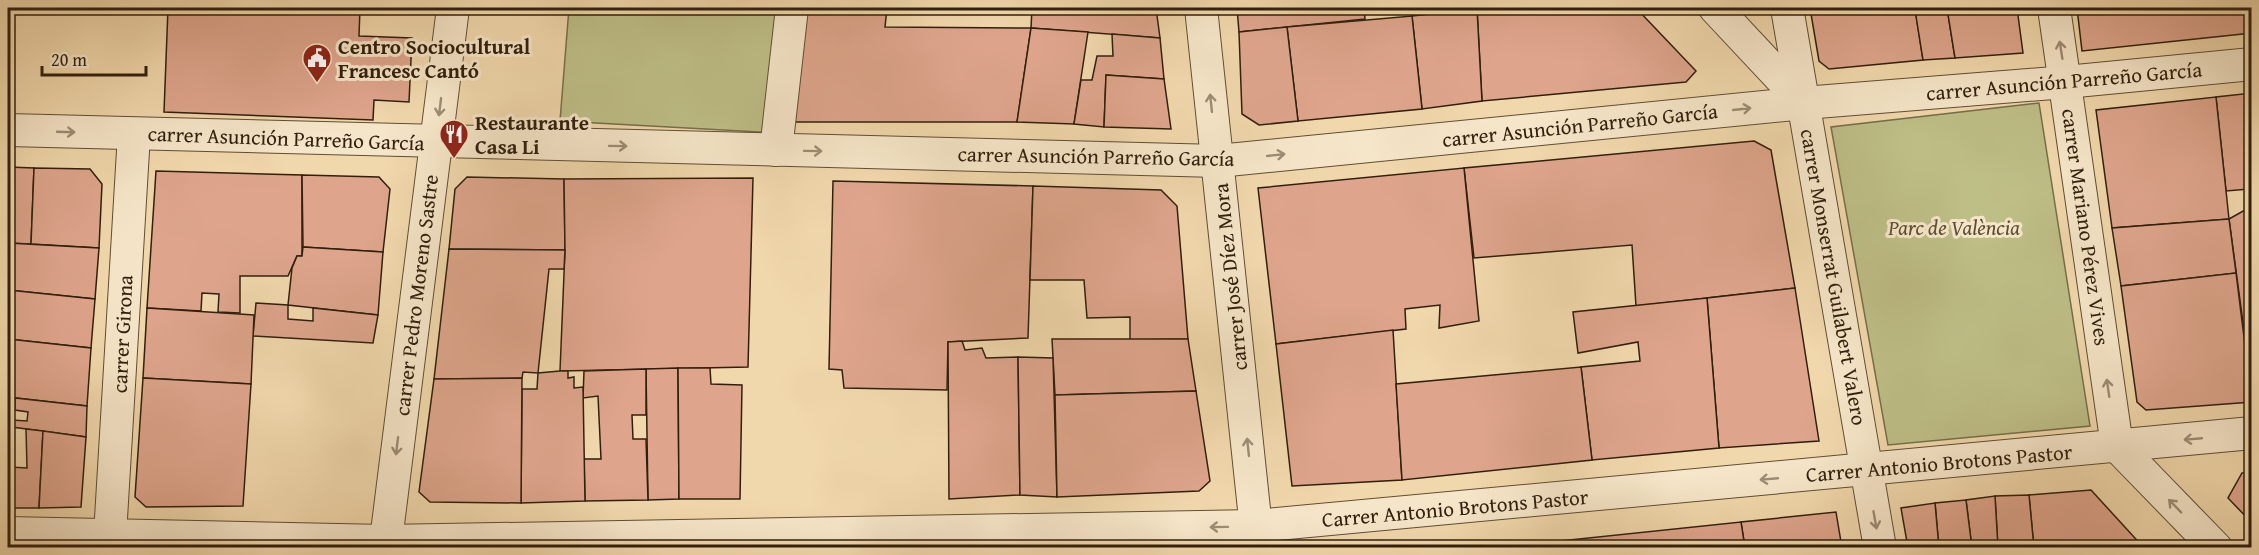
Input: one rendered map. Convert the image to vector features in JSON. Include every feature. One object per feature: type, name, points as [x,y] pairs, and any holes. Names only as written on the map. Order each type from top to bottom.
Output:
[{"type":"street","name":"carrer Pedro Moreno Sastre","points":[[385,544],[453,8]]},
{"type":"street","points":[[776,150],[792,8]]},
{"type":"street","name":"carrer José Díez Mora","points":[[1201,8],[1257,537]]},
{"type":"street","points":[[1715,8],[1804,103]]},
{"type":"street","name":"carrer Monserrat Guilabert Valero","points":[[1787,8],[1880,548]]},
{"type":"street","name":"carrer Mariano Pérez Vives","points":[[2054,8],[2116,446]]},
{"type":"street","name":"carrer Asunción Parreño García","points":[[8,130],[1218,161],[1804,103],[2066,82],[2252,64]]},
{"type":"street","name":"carrer Girona","points":[[110,535],[134,134]]},
{"type":"street","name":"Carrer Antonio Brotons Pastor","points":[[8,533],[385,544],[1257,537],[1866,470],[2252,433]]},
{"type":"street","points":[[2116,446],[2216,548]]},
{"type":"green space","points":[[569,8],[792,8],[778,133],[560,121]]},
{"type":"green space","name":"Parc de València","points":[[2039,103],[2090,426],[1888,445],[1831,127]]},
{"type":"building","points":[[168,8],[360,8],[359,36],[412,38],[409,102],[374,100],[373,120],[164,112]]},
{"type":"building","points":[[802,8],[887,8],[885,27],[1031,28],[1017,122],[788,122]]},
{"type":"building","points":[[1032,8],[1156,8],[1160,38],[1031,28]]},
{"type":"building","points":[[1237,8],[1364,8],[1365,19],[1239,32]]},
{"type":"building","points":[[1444,8],[1497,8],[1437,14]]},
{"type":"building","points":[[1636,8],[1696,71],[1686,82],[1482,101],[1477,9]]},
{"type":"building","points":[[1810,8],[1915,8],[1923,60],[1829,69],[1819,61]]},
{"type":"building","points":[[1947,8],[1955,58],[1923,60],[1915,10]]},
{"type":"building","points":[[1947,8],[2017,8],[2023,53],[1955,58]]},
{"type":"building","points":[[2077,8],[2252,8],[2252,33],[2082,51]]},
{"type":"building","points":[[1477,9],[1482,101],[1422,109],[1412,16]]},
{"type":"building","points":[[1412,16],[1422,109],[1298,121],[1287,27]]},
{"type":"building","points":[[1287,27],[1298,121],[1259,125],[1242,114],[1239,32]]},
{"type":"building","points":[[1031,28],[1088,32],[1074,124],[1017,122]]},
{"type":"building","points":[[1112,34],[1160,38],[1164,79],[1106,75],[1104,127],[1074,124],[1081,80],[1092,80],[1097,56],[1113,56]]},
{"type":"building","points":[[1106,75],[1164,79],[1171,129],[1104,127]]},
{"type":"building","points":[[2252,93],[2252,199],[2249,189],[2226,191],[2216,97]]},
{"type":"building","points":[[2216,97],[2229,219],[2112,228],[2096,110]]},
{"type":"building","points":[[1754,141],[1771,150],[1795,288],[1636,306],[1632,245],[1474,258],[1464,168]]},
{"type":"building","points":[[8,167],[34,168],[31,244],[8,243]]},
{"type":"building","points":[[34,168],[90,169],[102,184],[99,248],[31,244]]},
{"type":"building","points":[[1464,168],[1479,321],[1439,328],[1440,305],[1405,309],[1406,329],[1276,344],[1258,188]]},
{"type":"building","points":[[156,171],[302,175],[302,256],[297,256],[288,276],[240,276],[240,313],[218,312],[219,294],[202,293],[201,311],[147,308]]},
{"type":"building","points":[[302,175],[379,177],[390,189],[383,252],[303,247]]},
{"type":"building","points":[[467,177],[564,179],[565,250],[449,249],[455,189]]},
{"type":"building","points":[[753,178],[748,367],[560,371],[565,250],[564,179]]},
{"type":"building","points":[[833,181],[1033,186],[1028,338],[948,342],[947,390],[844,388],[842,370],[829,369]]},
{"type":"building","points":[[1033,186],[1161,190],[1177,206],[1188,339],[1130,340],[1130,317],[1087,318],[1084,280],[1030,280]]},
{"type":"building","points":[[2252,206],[2252,389],[2229,219]]},
{"type":"building","points":[[2229,219],[2236,273],[2121,286],[2112,228]]},
{"type":"building","points":[[8,243],[99,248],[95,299],[8,290]]},
{"type":"building","points":[[303,247],[383,252],[378,315],[288,305],[292,268],[297,256],[302,256]]},
{"type":"building","points":[[449,249],[565,250],[564,269],[549,269],[538,373],[523,372],[522,378],[434,379]]},
{"type":"building","points":[[2236,273],[2252,402],[2146,410],[2137,402],[2121,286]]},
{"type":"building","points":[[1795,288],[1819,441],[1719,448],[1707,298]]},
{"type":"building","points":[[8,290],[95,299],[91,348],[8,339]]},
{"type":"building","points":[[1707,298],[1719,448],[1592,460],[1581,367],[1640,361],[1638,342],[1578,353],[1573,312]]},
{"type":"building","points":[[256,303],[288,305],[288,319],[313,321],[313,308],[378,315],[373,343],[253,336]]},
{"type":"building","points":[[147,308],[254,315],[251,384],[143,378]]},
{"type":"building","points":[[1393,330],[1402,480],[1292,486],[1276,344]]},
{"type":"building","points":[[8,339],[91,348],[87,406],[8,397]]},
{"type":"building","points":[[1052,339],[1188,339],[1196,391],[1055,395]]},
{"type":"building","points":[[962,341],[965,350],[982,348],[986,358],[1018,357],[1020,495],[949,499],[948,342]]},
{"type":"building","points":[[1018,357],[1053,358],[1057,497],[1020,495]]},
{"type":"building","points":[[1581,367],[1592,460],[1402,480],[1396,384]]},
{"type":"building","points":[[678,368],[679,499],[648,500],[646,369]]},
{"type":"building","points":[[678,368],[710,368],[711,384],[742,385],[740,499],[679,499]]},
{"type":"building","points":[[646,369],[646,415],[632,415],[633,439],[646,439],[648,500],[585,501],[584,459],[601,459],[598,396],[583,398],[584,371]]},
{"type":"building","points":[[568,371],[568,378],[574,377],[574,388],[583,387],[585,501],[521,503],[522,389],[537,389],[538,373]]},
{"type":"building","points":[[143,378],[251,384],[243,506],[146,507],[135,497]]},
{"type":"building","points":[[522,378],[521,503],[430,502],[419,492],[434,379]]},
{"type":"building","points":[[1196,391],[1210,481],[1199,491],[1057,497],[1055,395]]},
{"type":"building","points":[[15,398],[87,406],[86,437],[12,427],[12,420],[27,421],[28,412],[15,410]]},
{"type":"building","points":[[8,412],[13,413],[8,508]]},
{"type":"building","points":[[26,429],[43,431],[39,508],[8,508],[10,467],[27,468]]},
{"type":"building","points":[[43,431],[86,437],[81,507],[39,508]]},
{"type":"building","points":[[2242,473],[2252,473],[2252,523],[2228,498]]},
{"type":"building","points":[[2091,490],[2144,548],[2034,548],[2029,495]]},
{"type":"building","points":[[2029,495],[2034,548],[1998,548],[1995,496]]},
{"type":"building","points":[[1995,496],[1998,548],[1972,548],[1966,500]]},
{"type":"building","points":[[1966,500],[1972,548],[1939,548],[1935,503]]},
{"type":"building","points":[[1935,503],[1939,548],[1908,548],[1901,508]]},
{"type":"building","points":[[1836,512],[1842,548],[1745,548],[1741,522]]},
{"type":"building","points":[[1741,522],[1745,548],[1494,548]]},
{"type":"place","name":"Centro Sociocultural Francesc Cantó","points":[[317,84]]},
{"type":"place","name":"Restaurante Casa Li","points":[[454,160]]}]
